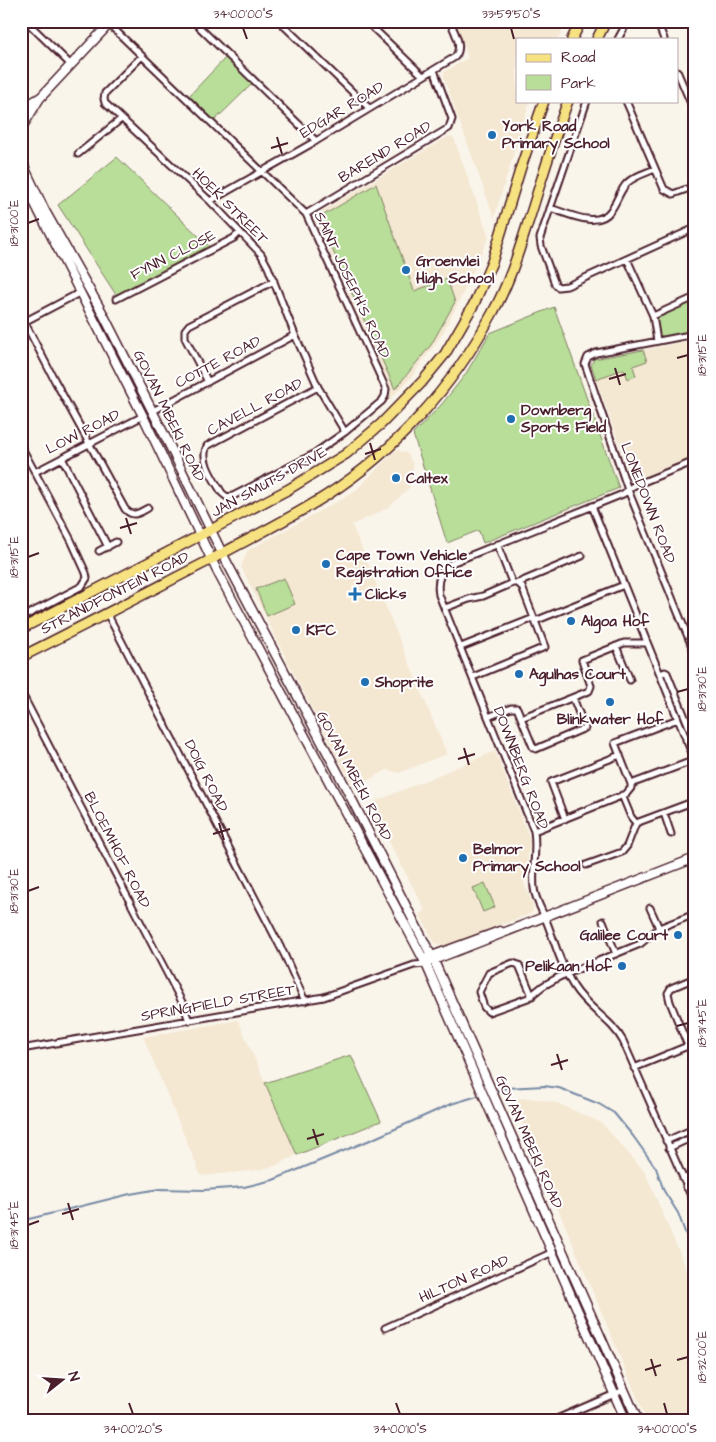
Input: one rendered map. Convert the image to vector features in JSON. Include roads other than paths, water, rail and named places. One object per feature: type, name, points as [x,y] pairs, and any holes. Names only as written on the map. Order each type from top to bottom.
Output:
[{"type":"main road","points":[[572,38],[581,21]]},
{"type":"main road","points":[[598,38],[606,21]]},
{"type":"main road","points":[[21,127],[41,97],[111,22]]},
{"type":"main road","points":[[21,108],[41,97]]},
{"type":"main road","name":"JAN SMUTS DRIVE","points":[[210,531],[289,489],[346,454],[381,424],[422,382],[445,354],[474,304],[492,262],[521,167],[544,102]]},
{"type":"main road","points":[[222,553],[300,512],[347,482],[396,440],[443,390],[474,346],[515,265],[553,141],[568,102]]},
{"type":"main road","name":"GOVAN MBEKI ROAD","points":[[21,156],[45,211],[86,281],[153,411],[210,531],[344,784],[433,958],[638,1421]]},
{"type":"main road","name":"GOVAN MBEKI ROAD","points":[[21,172],[33,200],[81,292],[255,644],[424,961],[626,1421]]},
{"type":"main road","name":"STRANDFONTEIN ROAD","points":[[21,629],[210,531]]},
{"type":"main road","name":"STRANDFONTEIN ROAD","points":[[21,657],[222,553]]},
{"type":"main road","points":[[424,961],[487,934],[519,927],[545,918],[695,858]]},
{"type":"street","points":[[26,21],[71,65]]},
{"type":"street","points":[[193,21],[316,141]]},
{"type":"street","points":[[279,21],[369,108]]},
{"type":"street","points":[[366,21],[423,76]]},
{"type":"street","name":"EDGAR ROAD","points":[[210,202],[456,57],[459,52],[459,46],[450,21]]},
{"type":"street","points":[[619,38],[628,21]]},
{"type":"street","points":[[652,21],[660,29],[664,38]]},
{"type":"street","name":"SAINT JOSEPH'S ROAD","points":[[111,22],[114,29],[306,214],[386,389],[382,401],[344,432],[289,468],[233,496],[227,496],[222,493],[214,478]]},
{"type":"street","name":"HOEK STREET","points":[[142,56],[104,96],[105,103],[210,202],[261,254],[318,387],[344,432]]},
{"type":"street","name":"BAREND ROAD","points":[[306,214],[449,128],[452,119],[434,70]]},
{"type":"street","points":[[678,73],[693,102],[695,114]]},
{"type":"street","points":[[587,102],[540,238],[540,244],[553,281],[558,287],[567,286],[695,228]]},
{"type":"street","points":[[626,102],[663,187],[670,193],[676,193],[695,186]]},
{"type":"street","points":[[78,154],[122,119]]},
{"type":"street","points":[[550,208],[592,220],[604,217],[612,209],[628,182],[655,169]]},
{"type":"street","name":"FYNN CLOSE","points":[[116,299],[234,238],[240,232]]},
{"type":"street","points":[[627,259],[653,316],[657,341],[695,334]]},
{"type":"street","points":[[208,382],[185,338],[185,330],[189,325],[274,281]]},
{"type":"street","points":[[81,292],[23,322],[125,509],[129,514],[133,514],[148,508]]},
{"type":"street","points":[[653,316],[695,297]]},
{"type":"street","name":"COTTE ROAD","points":[[153,411],[295,335]]},
{"type":"street","name":"LONEDOWN ROAD","points":[[657,341],[596,353],[586,359],[586,369],[628,490],[695,654]]},
{"type":"street","name":"CAVELL ROAD","points":[[214,478],[204,458],[204,451],[207,446],[318,387]]},
{"type":"street","name":"LOW ROAD","points":[[35,472],[143,416]]},
{"type":"street","points":[[21,446],[71,540],[87,578],[82,586],[21,618]]},
{"type":"street","points":[[62,458],[108,547]]},
{"type":"street","name":"DOWNBERG ROAD","points":[[695,462],[633,486],[592,506],[447,566],[440,575],[438,584],[445,608],[534,831],[536,844],[533,872],[534,891],[568,975],[582,997],[618,1032],[695,1205]]},
{"type":"street","points":[[534,831],[622,795],[628,792],[632,784],[695,760],[592,506]]},
{"type":"street","points":[[99,551],[116,542]]},
{"type":"street","points":[[473,677],[545,647],[522,587],[516,583],[497,544]]},
{"type":"street","points":[[445,608],[469,598],[482,596],[582,556]]},
{"type":"street","points":[[461,647],[624,585]]},
{"type":"street","name":"DOIG ROAD","points":[[109,617],[283,952],[305,1001]]},
{"type":"street","points":[[521,718],[587,692],[591,688],[582,660],[626,643],[647,643]]},
{"type":"street","points":[[616,646],[630,680]]},
{"type":"street","points":[[660,674],[667,673],[692,734],[686,740]]},
{"type":"street","name":"BLOEMHOF ROAD","points":[[21,692],[183,1004],[188,1021]]},
{"type":"street","points":[[488,717],[514,707],[517,708],[532,747],[535,749],[585,728],[573,698]]},
{"type":"street","points":[[632,784],[616,743],[678,718]]},
{"type":"street","points":[[565,818],[551,784],[552,782],[620,755]]},
{"type":"street","points":[[622,795],[636,823]]},
{"type":"street","points":[[586,865],[622,852],[627,846],[636,823],[695,801]]},
{"type":"street","points":[[664,813],[671,834]]},
{"type":"street","points":[[650,908],[659,928]]},
{"type":"street","points":[[532,996],[519,965],[513,962],[489,973],[479,992],[484,1007],[489,1012],[496,1011],[532,996],[543,986],[559,977],[568,975],[643,943],[659,928],[695,914]]},
{"type":"street","points":[[603,921],[616,954]]},
{"type":"street","name":"SPRINGFIELD STREET","points":[[21,1049],[305,1001],[337,993],[424,961]]},
{"type":"street","points":[[688,1046],[668,993],[671,988],[695,978]]},
{"type":"street","points":[[634,1068],[695,1043]]},
{"type":"street","points":[[666,1141],[691,1130],[695,1132]]},
{"type":"street","points":[[669,1148],[695,1136]]},
{"type":"street","points":[[683,1179],[695,1174]]},
{"type":"street","points":[[686,1187],[695,1182]]},
{"type":"street","name":"HILTON ROAD","points":[[385,1328],[553,1252]]},
{"type":"street","points":[[552,1421],[624,1390]]},
{"type":"waterway","points":[[495,1091],[506,1088],[544,1086],[559,1088],[599,1104],[614,1113],[656,1168],[664,1191],[678,1213],[695,1260]]},
{"type":"waterway","points":[[21,1221],[130,1194],[159,1189],[204,1190],[244,1187],[273,1180],[451,1104],[481,1095]]},
{"type":"place","name":"York Road Primary School","points":[[492,135]]},
{"type":"place","name":"Groenvlei High School","points":[[406,270]]},
{"type":"place","name":"Downberg Sports Field","points":[[511,419]]},
{"type":"place","name":"Caltex","points":[[396,478]]},
{"type":"place","name":"Cape Town Vehicle Registration Office","points":[[326,564]]},
{"type":"place","name":"Clicks","points":[[355,594]]},
{"type":"place","name":"Algoa Hof","points":[[571,621]]},
{"type":"place","name":"KFC","points":[[296,630]]},
{"type":"place","name":"Agulhas Court","points":[[519,674]]},
{"type":"place","name":"Shoprite","points":[[365,682]]},
{"type":"place","name":"Blinkwater Hof","points":[[610,702]]},
{"type":"place","name":"Belmor Primary School","points":[[463,858]]},
{"type":"place","name":"Galilee Court","points":[[678,935]]},
{"type":"place","name":"Pelikaan Hof","points":[[622,966]]}]
